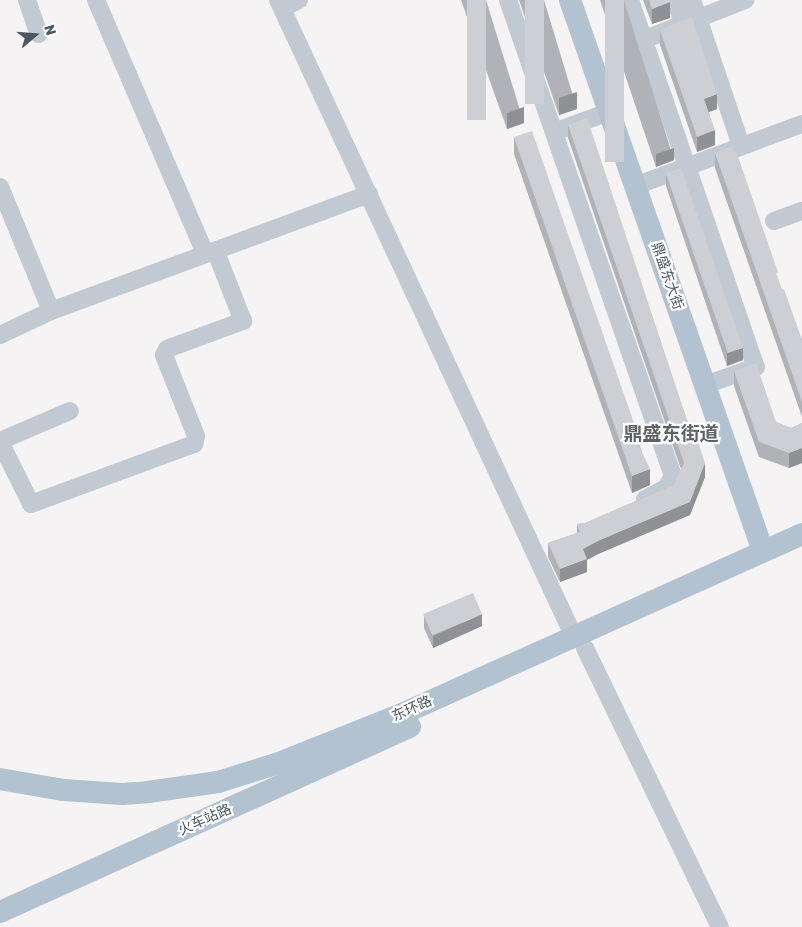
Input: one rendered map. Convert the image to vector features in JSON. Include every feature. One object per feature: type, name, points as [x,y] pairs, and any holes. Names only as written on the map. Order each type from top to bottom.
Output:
[{"type":"main road","name":"鼎盛东大街","points":[[570,0],[763,551]]},
{"type":"main road","name":"东环路","points":[[580,642],[763,551],[802,534]]},
{"type":"main road","name":"东环路","points":[[0,779],[64,790],[122,794],[218,782],[407,720],[580,642],[802,550]]},
{"type":"main road","name":"火车站路","points":[[0,896],[218,797],[407,720]]},
{"type":"main road","name":"火车站路","points":[[0,912],[407,720]]},
{"type":"main road","points":[[0,795],[62,805],[122,809],[176,804],[218,797]]},
{"type":"street","points":[[27,0],[39,34]]},
{"type":"street","points":[[70,410],[0,442],[31,504],[194,444],[196,436],[164,355],[172,347],[243,321],[96,0]]},
{"type":"street","points":[[299,0],[280,4],[580,642],[720,927]]},
{"type":"street","points":[[508,0],[673,476],[666,488],[659,493],[633,504]]},
{"type":"street","points":[[630,0],[756,367],[705,384]]},
{"type":"street","points":[[675,0],[691,22],[741,146]]},
{"type":"street","points":[[691,22],[692,0]]},
{"type":"street","points":[[643,40],[745,0]]},
{"type":"street","points":[[554,132],[609,112]]},
{"type":"street","points":[[635,186],[802,124]]},
{"type":"street","points":[[0,187],[51,311]]},
{"type":"street","points":[[0,335],[51,311],[369,194]]},
{"type":"street","points":[[774,221],[802,211]]},
{"type":"building","points":[[467,0],[486,0],[486,120],[467,120]]},
{"type":"building","points":[[525,0],[544,0],[544,104],[525,104]]},
{"type":"building","points":[[605,0],[624,0],[624,162],[605,162]]},
{"type":"building","points":[[649,0],[670,0],[670,2],[652,9]]},
{"type":"building","points":[[692,17],[717,94],[704,99],[715,130],[697,137],[660,30]]},
{"type":"building","points":[[587,118],[694,440],[697,439],[705,463],[690,502],[598,541],[583,549],[587,559],[560,569],[548,543],[580,532],[577,524],[585,523],[673,485],[684,463],[568,125]]},
{"type":"building","points":[[532,131],[641,443],[638,444],[650,469],[632,476],[514,137]]},
{"type":"building","points":[[732,146],[734,152],[736,151],[778,272],[776,273],[782,290],[784,289],[802,340],[802,402],[715,153]]},
{"type":"building","points":[[681,168],[743,348],[728,353],[666,173]]},
{"type":"building","points":[[756,363],[776,422],[791,428],[802,423],[802,448],[789,453],[759,442],[734,371]]},
{"type":"building","points":[[473,593],[482,614],[432,635],[423,614]]},
{"type":"district","name":"鼎盛东街道","points":[[671,434]]}]
